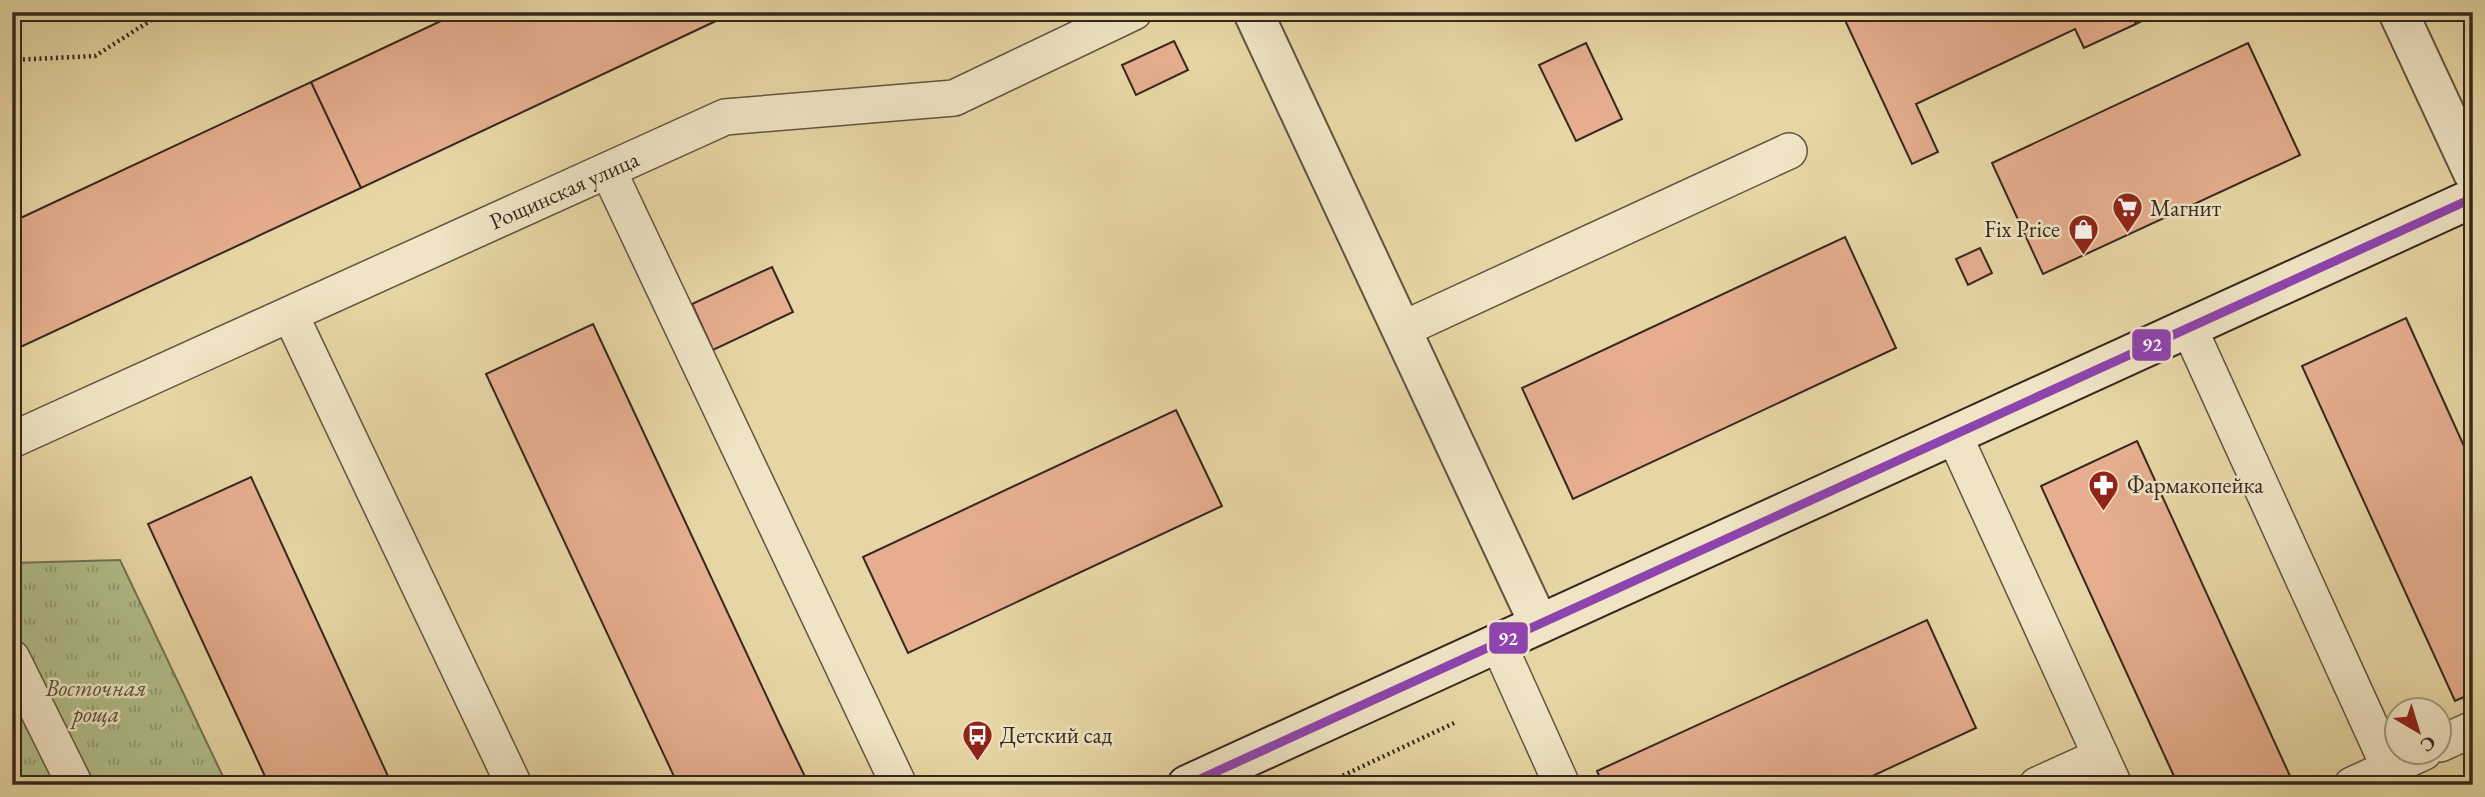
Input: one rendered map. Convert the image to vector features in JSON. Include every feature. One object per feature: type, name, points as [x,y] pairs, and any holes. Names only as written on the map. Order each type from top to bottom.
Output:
[{"type":"main road","points":[[2398,12],[2473,173]]},
{"type":"main road","points":[[1258,14],[1401,330],[1539,624]]},
{"type":"main road","points":[[1187,785],[2473,198]]},
{"type":"lane","name":"Рощинская улица","points":[[12,440],[725,117],[954,98],[1135,12]]},
{"type":"lane","points":[[1401,330],[1788,152]]},
{"type":"lane","points":[[608,170],[897,781]]},
{"type":"lane","points":[[290,314],[514,785]]},
{"type":"lane","points":[[2189,328],[2389,767],[2352,785]]},
{"type":"lane","points":[[1954,435],[2107,770],[2037,785]]},
{"type":"lane","points":[[1498,643],[1563,785]]},
{"type":"lane","points":[[12,658],[75,785]]},
{"type":"lane","points":[[2454,738],[2473,729]]},
{"type":"path","points":[[12,60],[95,56],[164,12]]},
{"type":"green space","name":"Восточная роща","points":[[120,560],[227,785],[12,785],[12,563]]},
{"type":"building","points":[[460,12],[735,12],[361,188],[311,82]]},
{"type":"building","points":[[1856,12],[2130,12],[2136,24],[2084,48],[2075,29],[1916,104],[1938,152],[1912,164],[1844,18]]},
{"type":"building","points":[[2130,12],[2160,12],[2136,24]]},
{"type":"building","points":[[1174,41],[1188,70],[1136,95],[1122,65]]},
{"type":"building","points":[[1586,43],[1622,119],[1576,141],[1539,65]]},
{"type":"building","points":[[2248,43],[2300,155],[2043,274],[1992,163]]},
{"type":"building","points":[[311,82],[361,188],[12,351],[12,222]]},
{"type":"building","points":[[1845,237],[1896,348],[1573,499],[1522,388]]},
{"type":"building","points":[[1980,248],[1992,273],[1968,285],[1956,259]]},
{"type":"building","points":[[772,267],[793,312],[713,350],[692,304]]},
{"type":"building","points":[[2406,318],[2473,466],[2473,693],[2455,701],[2302,366]]},
{"type":"building","points":[[593,324],[809,785],[678,785],[486,374]]},
{"type":"building","points":[[1176,410],[1222,506],[908,653],[863,557]]},
{"type":"building","points":[[2137,441],[2290,776],[2270,785],[2178,785],[2041,486]]},
{"type":"building","points":[[251,477],[392,785],[269,785],[148,524]]},
{"type":"building","points":[[1927,620],[1976,728],[1853,785],[1603,785],[1597,771]]},
{"type":"transit line","name":"92","points":[[1187,785],[2473,198]]},
{"type":"place","name":"Магнит","points":[[2127,235]]},
{"type":"place","name":"Fix Price","points":[[2083,256]]},
{"type":"place","name":"Фармакопейка","points":[[2104,512]]},
{"type":"place","name":"Детский сад","points":[[977,762]]}]
